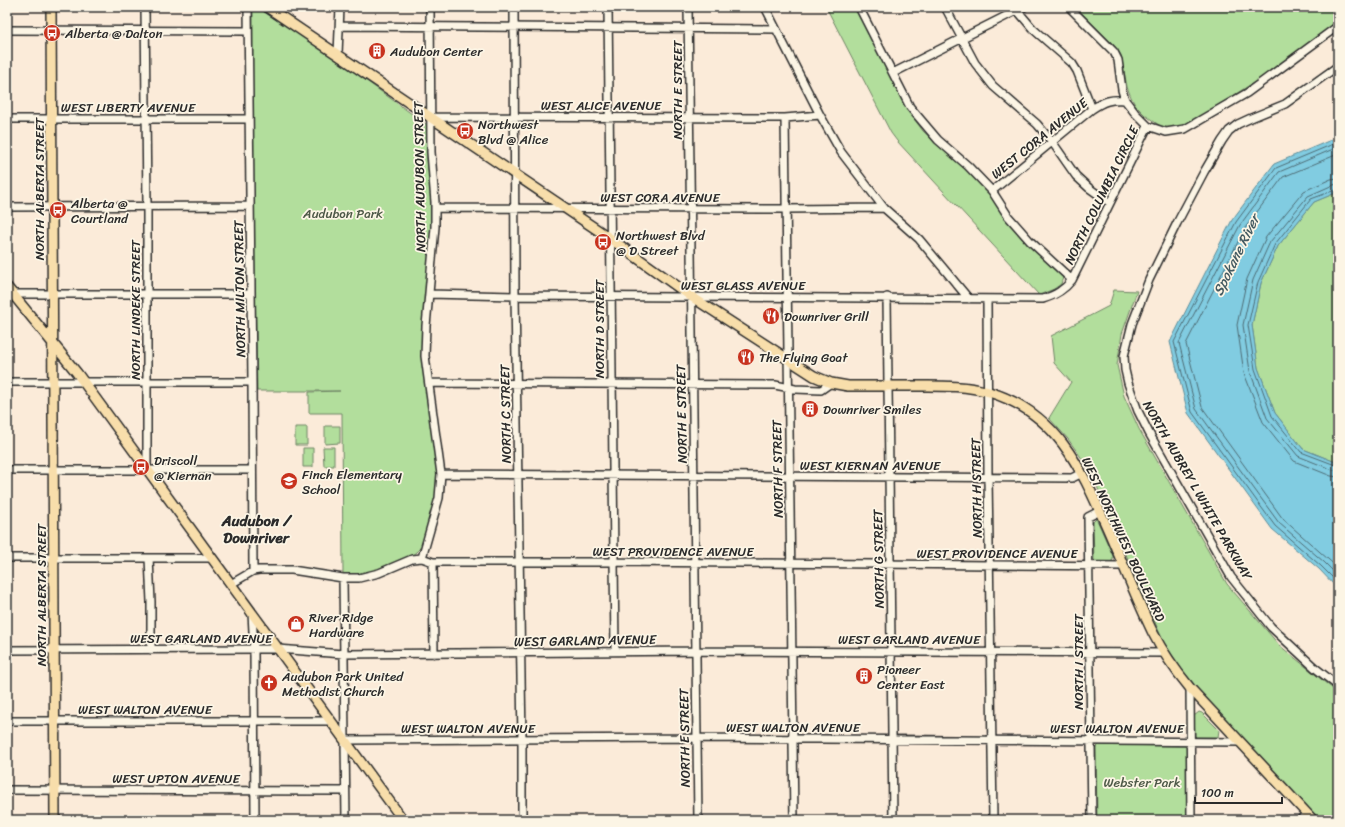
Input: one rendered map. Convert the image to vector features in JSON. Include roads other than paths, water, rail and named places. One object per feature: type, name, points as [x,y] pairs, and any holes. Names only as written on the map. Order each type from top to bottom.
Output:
[{"type":"main road","name":"NORTH ALBERTA STREET","points":[[51,7],[52,470],[55,820]]},
{"type":"main road","name":"WEST NORTHWEST BOULEVARD","points":[[267,7],[611,239],[692,297],[814,376],[831,383],[848,386],[959,386],[988,391],[1012,401],[1032,413],[1064,444],[1082,473],[1153,633],[1173,667],[1190,688],[1310,817]]},
{"type":"main road","points":[[9,292],[32,317],[84,382],[403,820]]},
{"type":"main road","points":[[52,305],[56,333],[77,373]]},
{"type":"main road","name":"NORTH ALBERTA STREET","points":[[32,317],[45,345],[52,370]]},
{"type":"street","name":"NORTH LINDEKE STREET","points":[[145,7],[147,470]]},
{"type":"street","name":"NORTH MILTON STREET","points":[[248,7],[253,571]]},
{"type":"street","points":[[338,54],[340,7]]},
{"type":"street","name":"NORTH AUDUBON STREET","points":[[422,558],[439,498],[441,474],[436,428],[425,356],[426,326],[434,247],[435,208],[431,160],[430,7]]},
{"type":"street","name":"NORTH C STREET","points":[[514,7],[515,296],[522,820]]},
{"type":"street","name":"NORTH D STREET","points":[[608,7],[615,651]]},
{"type":"street","name":"NORTH E STREET","points":[[688,7],[688,117],[691,209],[698,820]]},
{"type":"street","points":[[765,7],[820,115],[841,152],[884,208],[919,239],[969,299]]},
{"type":"street","points":[[859,7],[910,107],[938,140],[968,166],[992,191],[1008,216],[1030,242],[1072,280]]},
{"type":"street","points":[[945,7],[975,63],[993,86],[1037,124],[1053,143],[1076,176],[1089,188],[1110,203]]},
{"type":"street","name":"NORTH COLUMBIA CIRCLE","points":[[1057,294],[1072,280],[1148,126],[1125,100],[1122,90],[1118,60],[1114,52],[1069,7]]},
{"type":"street","points":[[893,73],[1021,9],[1033,29],[1072,63],[1077,71],[1092,109]]},
{"type":"street","points":[[340,26],[776,30]]},
{"type":"street","points":[[1148,126],[1166,132],[1185,129],[1247,93],[1338,26]]},
{"type":"street","points":[[7,30],[248,31]]},
{"type":"street","name":"NORTH AUBREY L WHITE PARKWAY","points":[[1338,66],[1285,104],[1238,124],[1229,131],[1184,211],[1149,280],[1132,324],[1124,356],[1128,383],[1138,411],[1231,577],[1271,626],[1314,667],[1338,686]]},
{"type":"street","name":"WEST CORA AVENUE","points":[[992,191],[1053,143],[1092,109],[1103,102],[1125,100]]},
{"type":"street","name":"WEST ALICE AVENUE","points":[[430,117],[786,118],[820,115]]},
{"type":"street","name":"NORTH F STREET","points":[[786,118],[794,820]]},
{"type":"street","name":"WEST LIBERTY AVENUE","points":[[7,119],[249,119]]},
{"type":"street","points":[[7,207],[250,206]]},
{"type":"street","name":"WEST CORA AVENUE","points":[[435,208],[884,208]]},
{"type":"street","points":[[9,292],[52,294],[251,294]]},
{"type":"street","name":"WEST GLASS AVENUE","points":[[429,294],[515,296],[886,297],[969,299],[1043,299],[1057,294]]},
{"type":"street","name":"NORTH G STREET","points":[[886,297],[891,564],[893,820]]},
{"type":"street","name":"NORTH H STREET","points":[[987,299],[993,820]]},
{"type":"street","points":[[7,382],[252,382]]},
{"type":"street","points":[[429,383],[775,385],[795,389],[821,390],[831,383]]},
{"type":"street","points":[[7,470],[252,470]]},
{"type":"street","name":"WEST KIERNAN AVENUE","points":[[441,474],[1072,478],[1082,473]]},
{"type":"street","name":"NORTH I STREET","points":[[1092,820],[1088,517],[1100,511]]},
{"type":"street","points":[[7,558],[212,558]]},
{"type":"street","points":[[149,558],[151,650]]},
{"type":"street","points":[[231,584],[253,571],[259,570],[292,570],[343,578],[370,576],[412,559],[422,558]]},
{"type":"street","name":"WEST PROVIDENCE AVENUE","points":[[422,558],[433,562],[1124,566]]},
{"type":"street","points":[[433,562],[434,654]]},
{"type":"street","points":[[343,578],[346,820]]},
{"type":"street","points":[[252,613],[254,650],[255,820]]},
{"type":"street","name":"WEST GARLAND AVENUE","points":[[7,650],[278,649],[343,654],[615,651],[1164,653]]},
{"type":"street","points":[[1190,688],[1191,820]]},
{"type":"street","name":"WEST WALTON AVENUE","points":[[7,721],[331,722]]},
{"type":"street","name":"WEST WALTON AVENUE","points":[[345,740],[793,738],[1240,742]]},
{"type":"street","name":"WEST UPTON AVENUE","points":[[7,790],[346,791]]},
{"type":"street","points":[[1300,820],[1310,817]]},
{"type":"water","name":"Spokane River","points":[[1338,137],[1338,192],[1314,202],[1278,246],[1261,283],[1252,325],[1258,368],[1275,413],[1303,449],[1338,463],[1338,589],[1319,569],[1272,529],[1188,413],[1170,342],[1232,220],[1274,164]]},
{"type":"place","name":"Alberta @ Dalton","points":[[52,33]]},
{"type":"place","name":"Audubon Center","points":[[377,51]]},
{"type":"place","name":"Northwest Blvd @ Alice","points":[[465,131]]},
{"type":"place","name":"Alberta @ Courtland","points":[[58,210]]},
{"type":"place","name":"Northwest Blvd @ D Street","points":[[603,242]]},
{"type":"place","name":"Downriver Grill","points":[[771,316]]},
{"type":"place","name":"The Flying Goat","points":[[746,357]]},
{"type":"place","name":"Downriver Smiles","points":[[810,409]]},
{"type":"place","name":"Driscoll @ Kiernan","points":[[141,467]]},
{"type":"place","name":"Finch Elementary School","points":[[289,481]]},
{"type":"place","name":"River Ridge Hardware","points":[[296,624]]},
{"type":"place","name":"Pioneer Center East","points":[[864,676]]},
{"type":"place","name":"Audubon Park United Methodist Church","points":[[269,683]]},
{"type":"district","name":"Audubon / Downriver","points":[[256,530]]},
{"type":"park label","name":"Audubon Park","points":[[343,213]]},
{"type":"park label","name":"Webster Park","points":[[1142,782]]}]
